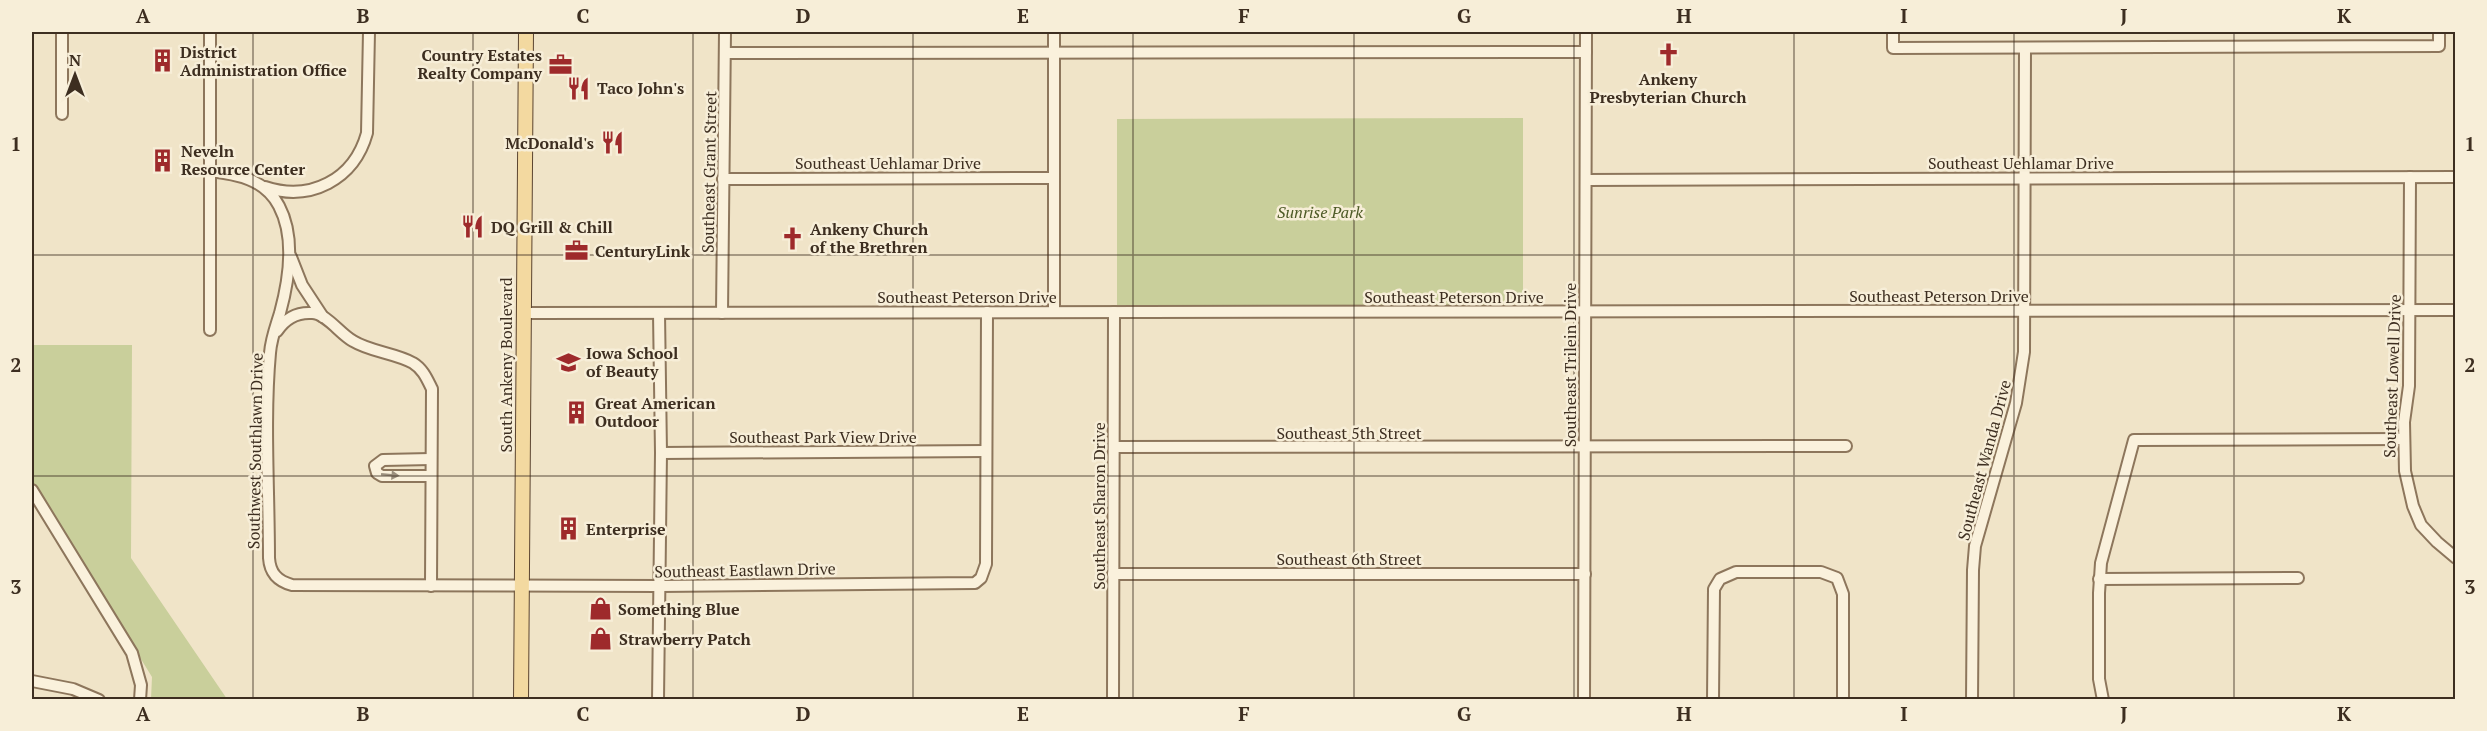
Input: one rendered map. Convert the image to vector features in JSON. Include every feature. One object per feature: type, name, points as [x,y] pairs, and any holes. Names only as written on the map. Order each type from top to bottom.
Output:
[{"type":"main road","name":"South Ankeny Boulevard","points":[[521,699],[526,32]]},
{"type":"street","points":[[62,32],[62,114]]},
{"type":"street","points":[[210,32],[210,330]]},
{"type":"street","points":[[285,221],[290,201],[305,192],[332,183],[351,165],[363,144],[368,117],[369,32]]},
{"type":"street","name":"Southeast Grant Street","points":[[722,313],[726,32]]},
{"type":"street","points":[[1054,32],[1054,312]]},
{"type":"street","name":"Southeast Trilein Drive","points":[[1584,699],[1586,32]]},
{"type":"street","points":[[1893,32],[1893,48],[2439,45],[2439,32]]},
{"type":"street","name":"Southeast Wanda Drive","points":[[1972,699],[1973,570],[1976,546],[1980,523],[2016,403],[2024,352],[2025,48]]},
{"type":"street","points":[[725,53],[1586,52]]},
{"type":"street","points":[[210,171],[238,175],[265,187],[285,192],[305,192]]},
{"type":"street","name":"Southeast Lowell Drive","points":[[2410,177],[2409,391],[2404,416],[2406,478],[2418,518],[2432,538],[2456,558]]},
{"type":"street","name":"Southeast Uehlamar Drive","points":[[1586,180],[2456,177]]},
{"type":"street","name":"Southeast Uehlamar Drive","points":[[723,179],[1054,178]]},
{"type":"street","name":"Southwest Southlawn Drive","points":[[265,187],[279,206],[285,221],[288,244],[285,295],[270,352],[269,558],[274,575],[277,579],[292,585],[521,586]]},
{"type":"street","points":[[288,244],[302,285],[325,319]]},
{"type":"street","name":"Southeast Peterson Drive","points":[[524,313],[2456,310]]},
{"type":"street","points":[[273,338],[278,328],[291,317],[310,312],[325,319],[354,342],[372,351],[412,363],[422,370],[432,389],[431,586]]},
{"type":"street","points":[[986,451],[987,312]]},
{"type":"street","name":"Southeast Sharon Drive","points":[[1113,699],[1114,312]]},
{"type":"street","points":[[658,699],[661,453],[659,313]]},
{"type":"street","points":[[2103,699],[2099,679],[2100,579],[2106,542],[2134,440],[2404,440]]},
{"type":"street","name":"Southeast 5th Street","points":[[1114,447],[1846,446]]},
{"type":"street","name":"Southeast Park View Drive","points":[[661,453],[986,451]]},
{"type":"street","name":"Southeast Eastlawn Drive","points":[[521,586],[969,584],[981,579],[985,572],[986,451]]},
{"type":"street","points":[[431,459],[383,460],[375,466],[377,473],[382,476],[431,476]]},
{"type":"street","points":[[32,490],[132,653],[141,685],[140,699]]},
{"type":"street","points":[[1713,699],[1714,589],[1724,576],[1736,572],[1821,572],[1837,578],[1843,594],[1843,699]]},
{"type":"street","name":"Southeast 6th Street","points":[[1113,574],[1585,574]]},
{"type":"street","points":[[2100,579],[2298,578]]},
{"type":"street","points":[[32,681],[73,689],[99,699]]},
{"type":"green space","name":"Sunrise Park","points":[[1523,118],[1523,306],[1117,306],[1117,119]]},
{"type":"green space","points":[[32,345],[132,345],[131,558],[227,699],[151,699],[152,677],[32,482]]},
{"type":"place","name":"Ankeny Presbyterian Church","points":[[1668,54]]},
{"type":"place","name":"District Administration Office","points":[[162,61]]},
{"type":"place","name":"Country Estates Realty Company","points":[[560,64]]},
{"type":"place","name":"Taco John's","points":[[579,88]]},
{"type":"place","name":"McDonald's","points":[[612,143]]},
{"type":"place","name":"Neveln Resource Center","points":[[163,160]]},
{"type":"place","name":"DQ Grill & Chill","points":[[473,227]]},
{"type":"place","name":"Ankeny Church of the Brethren","points":[[792,238]]},
{"type":"place","name":"CenturyLink","points":[[577,251]]},
{"type":"place","name":"Iowa School of Beauty","points":[[568,362]]},
{"type":"place","name":"Great American Outdoor","points":[[577,412]]},
{"type":"place","name":"Enterprise","points":[[568,529]]},
{"type":"place","name":"Something Blue","points":[[600,609]]},
{"type":"place","name":"Strawberry Patch","points":[[601,639]]}]
